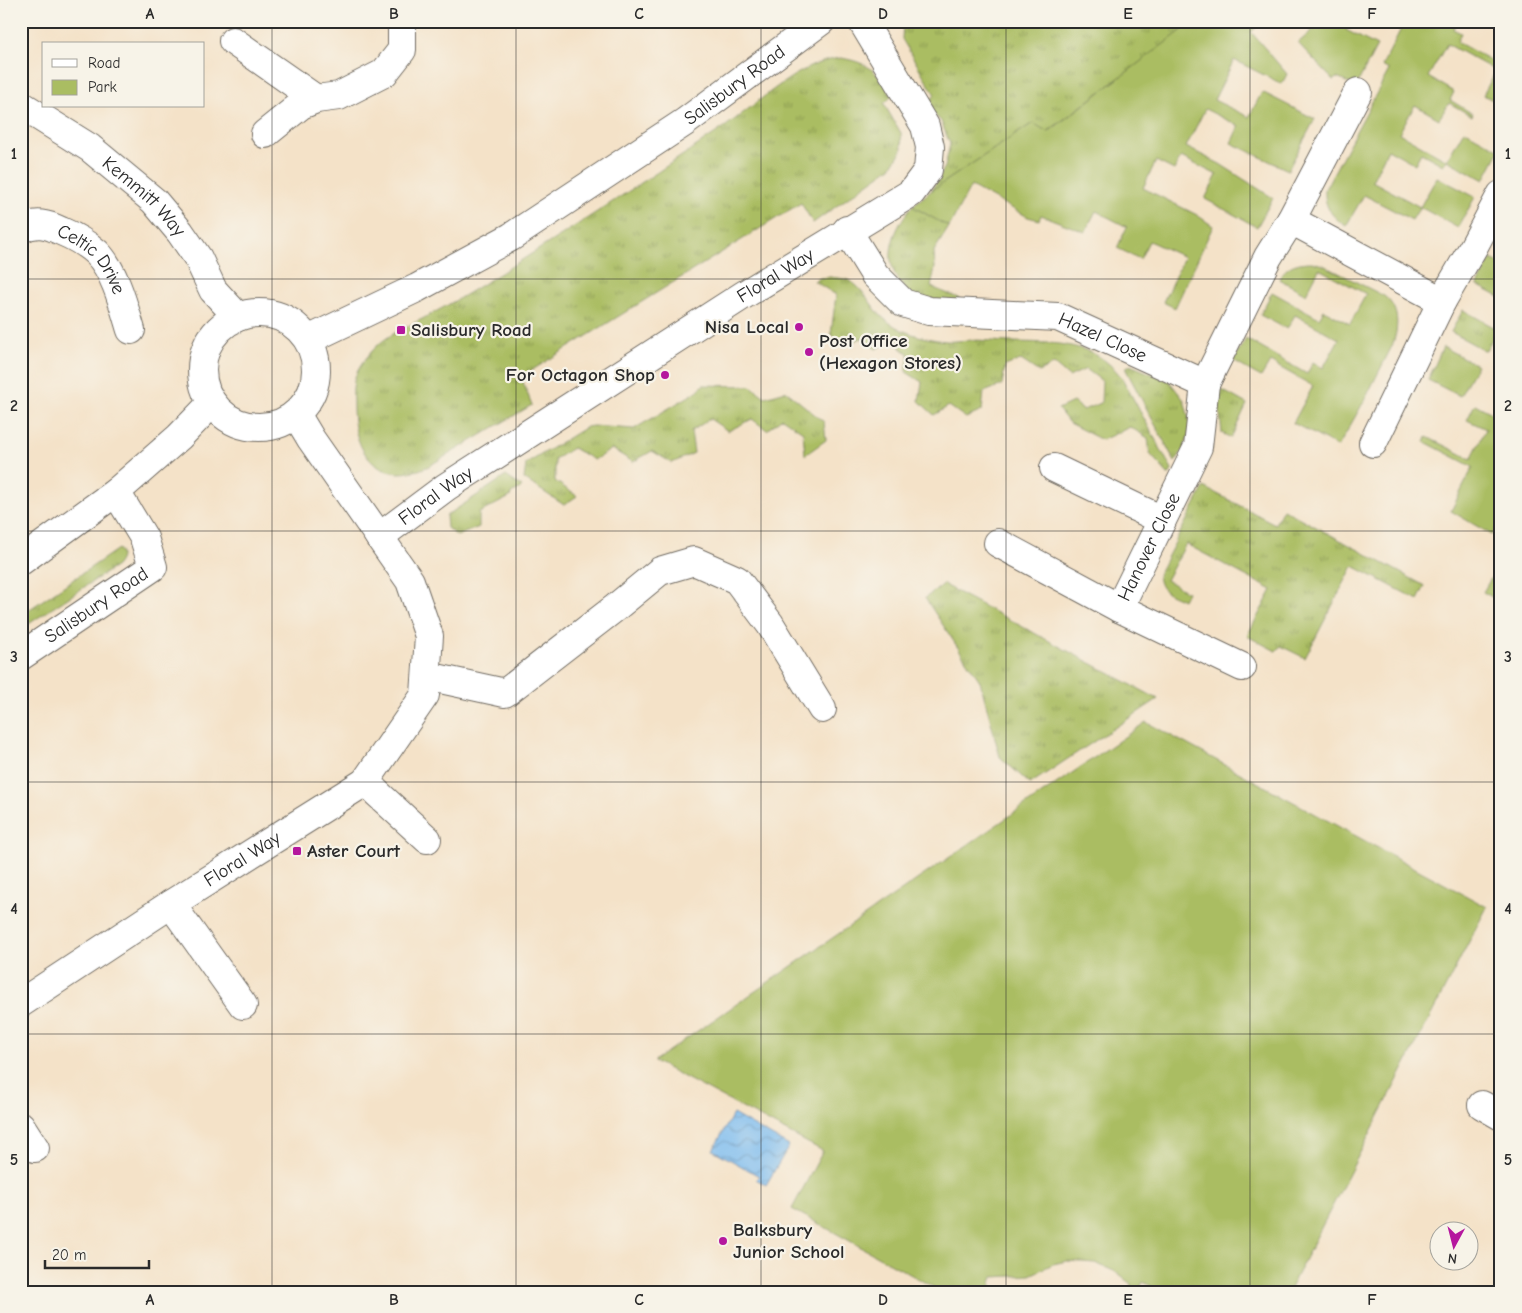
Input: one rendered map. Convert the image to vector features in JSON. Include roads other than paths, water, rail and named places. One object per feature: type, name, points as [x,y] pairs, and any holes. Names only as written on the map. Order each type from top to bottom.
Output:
[{"type":"street","points":[[265,134],[301,105],[316,99],[339,96],[384,73],[402,50],[402,21]]},
{"type":"street","name":"Salisbury Road","points":[[308,340],[417,288],[511,237],[685,122],[821,21]]},
{"type":"street","name":"Floral Way","points":[[379,537],[446,487],[847,230],[911,193],[928,170],[930,147],[925,126],[862,21]]},
{"type":"street","points":[[233,41],[316,99]]},
{"type":"street","points":[[1205,384],[1268,257],[1291,220],[1358,92]]},
{"type":"street","name":"Kemmitt Way","points":[[21,105],[90,148],[154,201],[180,232],[198,258],[212,290],[238,317]]},
{"type":"street","points":[[1372,443],[1442,301],[1501,195]]},
{"type":"street","points":[[1291,220],[1442,301]]},
{"type":"street","name":"Celtic Drive","points":[[21,229],[30,224],[46,224],[73,236],[97,254],[112,276],[131,330]]},
{"type":"street","name":"Hazel Close","points":[[847,230],[875,274],[902,303],[929,311],[1058,317],[1205,384]]},
{"type":"street","points":[[253,313],[268,313],[282,318],[295,325],[308,340],[313,350],[316,362],[316,380],[307,401],[296,414],[283,422],[268,427],[252,426],[237,422],[223,414],[212,402],[205,388],[202,370],[204,354],[212,338],[223,326],[238,317],[253,313]]},
{"type":"street","name":"Hanover Close","points":[[1205,384],[1198,447],[1118,608],[1242,667]]},
{"type":"street","points":[[21,561],[116,492],[179,438],[212,402]]},
{"type":"street","name":"Floral Way","points":[[21,1003],[171,904],[365,782],[425,695],[429,636],[410,581],[320,452],[296,414]]},
{"type":"street","points":[[1054,468],[1162,520]]},
{"type":"street","name":"Salisbury Road","points":[[21,656],[153,567],[144,538],[116,492]]},
{"type":"street","points":[[998,543],[1118,608]]},
{"type":"street","points":[[427,676],[504,693],[660,571],[694,561],[737,580],[770,624],[822,710]]},
{"type":"street","points":[[365,782],[427,839]]},
{"type":"street","points":[[171,904],[243,1005]]},
{"type":"water","points":[[733,1114],[789,1146],[766,1185],[756,1179],[759,1176],[713,1150]]},
{"type":"place","name":"Nisa Local","points":[[799,327]]},
{"type":"place","name":"Salisbury Road","points":[[401,330]]},
{"type":"place","name":"Post Office (Hexagon Stores)","points":[[809,352]]},
{"type":"place","name":"For Octagon Shop","points":[[665,375]]},
{"type":"place","name":"Aster Court","points":[[297,851]]},
{"type":"place","name":"Balksbury Junior School","points":[[723,1241]]}]
